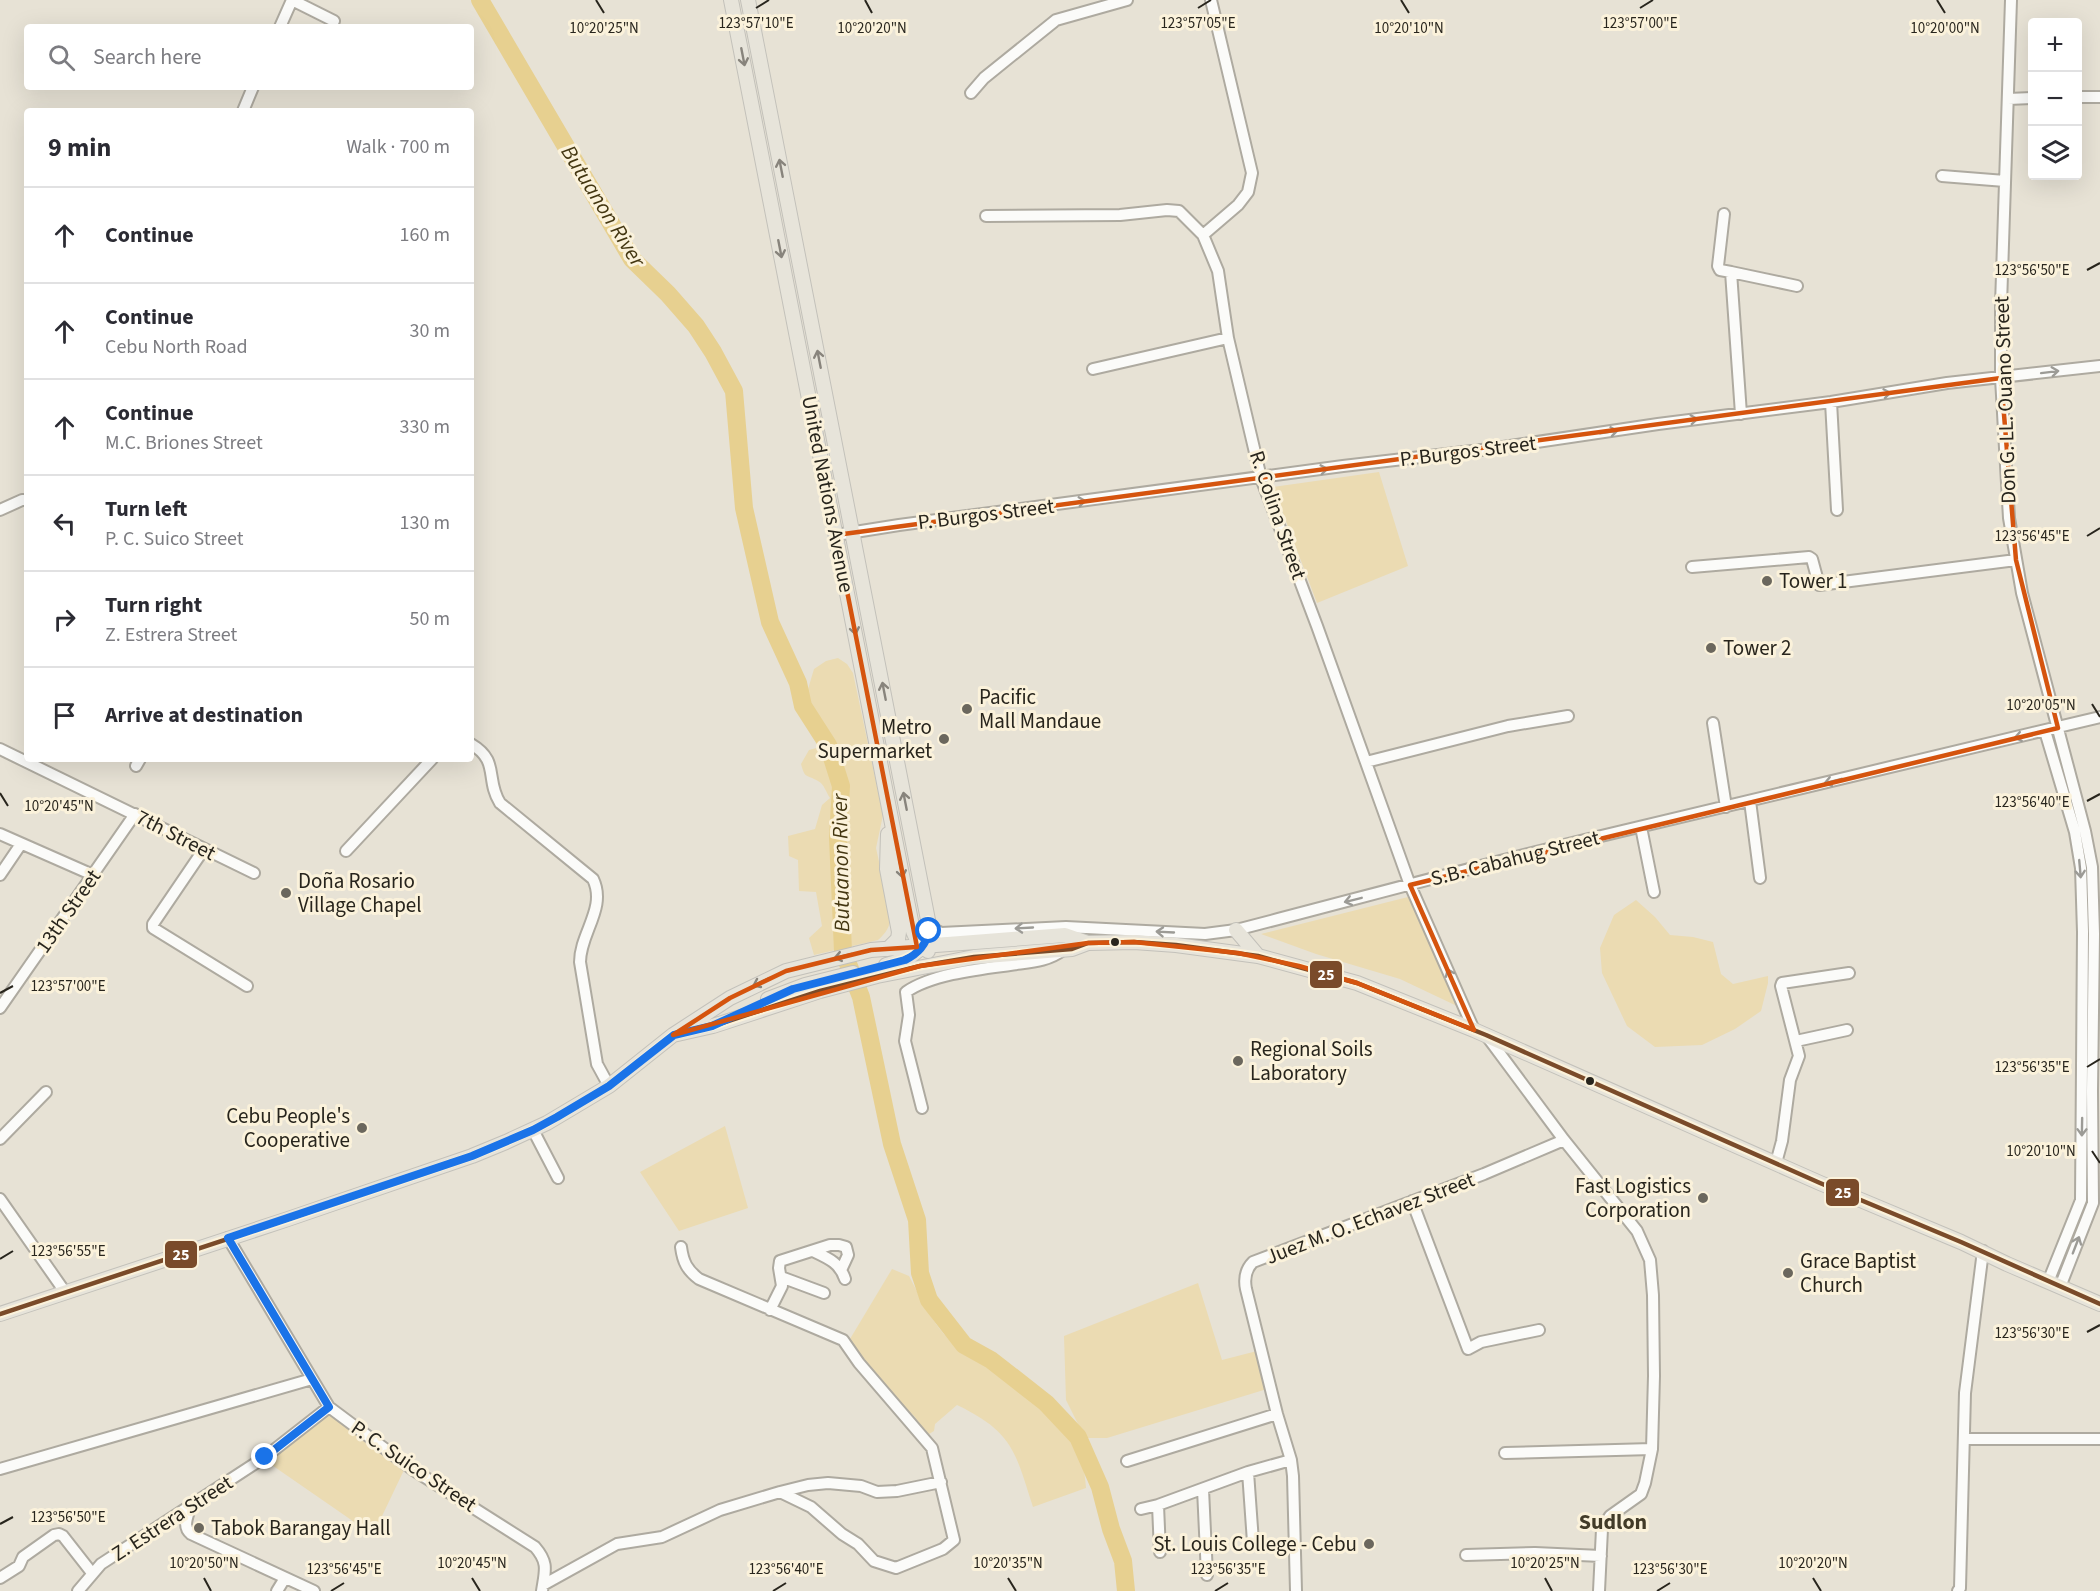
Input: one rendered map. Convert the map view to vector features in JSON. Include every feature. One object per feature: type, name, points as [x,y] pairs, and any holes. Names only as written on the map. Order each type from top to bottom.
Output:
[{"type":"main road","name":"United Nations Avenue","points":[[731,0],[913,931],[922,947]]},
{"type":"main road","name":"United Nations Avenue","points":[[748,0],[928,920]]},
{"type":"main road","points":[[888,949],[896,942],[899,934],[887,869],[890,811]]},
{"type":"main road","points":[[876,972],[913,956],[922,947],[929,933],[928,920]]},
{"type":"main road","points":[[1236,930],[1258,956]]},
{"type":"main road","points":[[0,1314],[472,1156],[533,1130],[609,1086],[710,1010],[778,974],[871,950],[1065,935],[1088,943]]},
{"type":"main road","points":[[674,1035],[712,1026],[765,1000],[818,986],[876,972],[958,960],[1064,949],[1088,943],[1148,942],[1258,956],[1357,983],[1480,1033],[2100,1304]]},
{"type":"main road","points":[[922,947],[938,956],[958,960]]},
{"type":"street","points":[[281,24],[292,0],[334,21]]},
{"type":"street","points":[[971,93],[984,78],[1056,20],[1127,0]]},
{"type":"street","points":[[986,216],[1120,215],[1167,210],[1179,211],[1203,235],[1238,205],[1248,192],[1252,174],[1211,0]]},
{"type":"street","name":"Don G. LL. Ouano Street","points":[[2011,0],[2001,378],[2009,518],[2022,593],[2058,728],[2080,831],[2088,958],[2087,1091]]},
{"type":"street","points":[[244,108],[252,90]]},
{"type":"street","points":[[2082,97],[2100,96]]},
{"type":"street","points":[[2008,99],[2028,98]]},
{"type":"street","points":[[1942,176],[2005,181]]},
{"type":"street","points":[[1724,214],[1718,266],[1720,270],[1797,286]]},
{"type":"street","name":"R. Colina Street","points":[[1203,235],[1218,271],[1228,339],[1261,478],[1410,885],[1480,1033],[1637,1231],[1646,1246],[1650,1260],[1653,1295],[1652,1449],[1641,1494],[1610,1516],[1602,1529],[1599,1591]]},
{"type":"street","points":[[1731,272],[1741,414]]},
{"type":"street","points":[[1093,369],[1228,339]]},
{"type":"street","name":"P. Burgos Street","points":[[836,535],[1490,449],[1831,402],[1947,383],[2100,366]]},
{"type":"street","points":[[1831,402],[1837,510]]},
{"type":"street","points":[[0,510],[24,500]]},
{"type":"street","points":[[1692,567],[1809,557],[1812,559],[1819,585],[2016,560]]},
{"type":"street","points":[[1366,762],[1508,726],[1569,716]]},
{"type":"street","name":"S.B. Cabahug Street","points":[[928,920],[941,933],[1066,927],[1205,934],[1236,930],[1641,827],[2100,717]]},
{"type":"street","points":[[1713,723],[1725,807]]},
{"type":"street","name":"Don G. LL. Ouano Street","points":[[2045,731],[2080,831]]},
{"type":"street","points":[[474,746],[488,759],[495,796],[500,803],[593,879],[597,888],[598,900],[582,947],[580,962],[597,1064],[609,1086]]},
{"type":"street","name":"7th Street","points":[[0,749],[24,761]]},
{"type":"street","name":"7th Street","points":[[27,762],[254,873]]},
{"type":"street","points":[[346,851],[429,762]]},
{"type":"street","points":[[1750,801],[1760,878]]},
{"type":"street","name":"13th Street","points":[[0,1008],[135,814]]},
{"type":"street","points":[[1641,827],[1654,892]]},
{"type":"street","points":[[0,834],[93,875]]},
{"type":"street","points":[[0,875],[21,844]]},
{"type":"street","points":[[204,849],[153,924],[153,928],[247,986]]},
{"type":"street","points":[[922,1108],[905,1041],[909,1015],[906,992],[915,985],[968,971],[1046,960],[1064,949]]},
{"type":"street","name":"Don G. LL. Ouano Street","points":[[2054,1285],[2081,1200],[2087,1091],[2096,1003],[2088,958]]},
{"type":"street","points":[[1776,1163],[1782,1141],[1790,1080],[1799,1056],[1782,983],[1849,973]]},
{"type":"street","points":[[1796,1041],[1848,1029]]},
{"type":"street","points":[[0,1139],[46,1092]]},
{"type":"street","points":[[533,1130],[558,1179]]},
{"type":"street","name":"Juez M. O. Echavez Street","points":[[1296,1591],[1291,1460],[1277,1414],[1246,1289],[1245,1277],[1249,1267],[1253,1262],[1484,1174],[1564,1140]]},
{"type":"street","points":[[0,1199],[65,1292]]},
{"type":"street","points":[[1412,1201],[1468,1349],[1481,1342],[1539,1330]]},
{"type":"street","name":"P. C. Suico Street","points":[[228,1238],[329,1407],[412,1469],[535,1547],[546,1565],[542,1588]]},
{"type":"street","points":[[770,1310],[782,1286],[780,1261],[830,1245],[839,1245],[846,1247],[848,1255],[842,1268],[844,1279]]},
{"type":"street","points":[[681,1247],[682,1259],[686,1267],[699,1279],[843,1340],[885,1394],[932,1448],[954,1539],[943,1549],[896,1568],[873,1561],[858,1544],[842,1534],[811,1507],[780,1492]]},
{"type":"street","points":[[813,1251],[828,1257],[842,1268]]},
{"type":"street","points":[[1958,1591],[1962,1556],[1965,1393],[1983,1251]]},
{"type":"street","points":[[781,1277],[824,1293]]},
{"type":"street","points":[[0,1469],[312,1379]]},
{"type":"street","name":"Z. Estrera Street","points":[[78,1591],[92,1573],[109,1558],[265,1457],[329,1407]]},
{"type":"street","points":[[1127,1461],[1277,1414]]},
{"type":"street","points":[[1965,1438],[2100,1439]]},
{"type":"street","points":[[1505,1454],[1652,1449]]},
{"type":"street","points":[[1141,1509],[1248,1472],[1291,1460]]},
{"type":"street","points":[[1248,1472],[1253,1542]]},
{"type":"street","points":[[542,1588],[617,1544],[662,1537],[720,1510],[780,1492],[828,1483],[861,1486],[877,1492],[897,1491],[941,1482]]},
{"type":"street","points":[[1203,1489],[1207,1575]]},
{"type":"street","points":[[191,1504],[185,1524],[186,1530],[191,1534],[314,1591]]},
{"type":"street","points":[[1158,1505],[1160,1552]]},
{"type":"street","points":[[0,1578],[19,1566],[23,1557],[54,1535],[59,1534],[92,1573]]},
{"type":"street","points":[[1466,1555],[1535,1553],[1601,1556]]},
{"type":"street","points":[[277,1591],[285,1578]]},
{"type":"highlighted area","points":[[2001,378],[2016,560],[2058,728],[1410,885],[1474,1030],[1357,983],[1299,966],[1238,953],[1134,942],[1088,943],[920,966],[673,1035],[730,998],[786,971],[871,950],[917,947],[836,535]]},
{"type":"shaded area","points":[[1379,472],[1408,566],[1317,603],[1273,487]]},
{"type":"shaded area","points":[[838,658],[847,664],[853,673],[883,815],[876,848],[891,916],[887,930],[878,940],[814,955],[809,938],[822,926],[816,892],[799,891],[798,860],[789,856],[788,836],[815,829],[822,805],[830,798],[820,782],[805,774],[801,764],[809,750],[820,747],[823,740],[806,696],[814,669],[826,661]]},
{"type":"shaded area","points":[[1408,897],[1457,1006],[1400,979],[1316,954],[1261,934]]},
{"type":"shaded area","points":[[1636,900],[1670,935],[1713,942],[1721,974],[1733,984],[1768,976],[1761,1011],[1735,1029],[1702,1045],[1655,1047],[1627,1026],[1602,973],[1600,948],[1614,915]]},
{"type":"shaded area","points":[[725,1126],[748,1208],[679,1231],[640,1172]]},
{"type":"shaded area","points":[[892,1269],[909,1276],[931,1316],[953,1343],[962,1351],[1011,1380],[1067,1431],[1073,1440],[1084,1469],[1086,1488],[1033,1507],[1016,1457],[1001,1434],[990,1424],[957,1405],[935,1424],[934,1431],[929,1434],[923,1431],[915,1417],[889,1392],[862,1359],[850,1339]]},
{"type":"shaded area","points":[[1198,1283],[1222,1360],[1257,1351],[1267,1389],[1107,1438],[1085,1438],[1066,1400],[1064,1336]]},
{"type":"shaded area","points":[[328,1413],[404,1470],[373,1535],[266,1461]]},
{"type":"waterway","name":"Butuanon River","points":[[480,0],[632,259],[668,294],[696,326],[734,391],[744,508],[770,622],[798,683],[803,706],[828,745],[841,786],[838,838],[843,951],[861,997],[892,1144],[917,1220],[920,1273],[929,1300],[964,1345],[991,1360],[1046,1403],[1078,1437],[1100,1487],[1111,1529],[1123,1561],[1126,1591]]},
{"type":"transit line","name":"25","points":[[885,965],[917,952],[926,939],[928,920]]},
{"type":"transit line","name":"25","points":[[0,1314],[288,1219],[472,1156],[506,1142],[547,1123],[609,1086],[673,1035],[713,1026],[820,991],[920,966],[974,957],[1072,949],[1088,943],[1134,942],[1258,956],[1357,983],[1486,1035],[2100,1304]]},
{"type":"place","name":"Tower 1","points":[[1767,581]]},
{"type":"place","name":"Tower 2","points":[[1711,648]]},
{"type":"place","name":"Pacific Mall Mandaue","points":[[967,709]]},
{"type":"place","name":"Metro Supermarket","points":[[944,739]]},
{"type":"place","name":"Doña Rosario Village Chapel","points":[[286,893]]},
{"type":"place","name":"Regional Soils Laboratory","points":[[1238,1061]]},
{"type":"place","name":"Cebu People's Cooperative","points":[[362,1128]]},
{"type":"place","name":"Fast Logistics Corporation","points":[[1703,1198]]},
{"type":"place","name":"Grace Baptist Church","points":[[1788,1273]]},
{"type":"place","name":"Tabok Barangay Hall","points":[[199,1528]]},
{"type":"place","name":"St. Louis College - Cebu","points":[[1369,1544]]},
{"type":"district","name":"Sudlon","points":[[1613,1522]]},
{"type":"route","points":[[265,1457],[329,1407],[228,1238],[472,1156],[506,1142],[548,1123],[609,1086],[674,1035],[712,1026],[793,989],[905,960],[920,950],[926,942],[929,931]]}]
